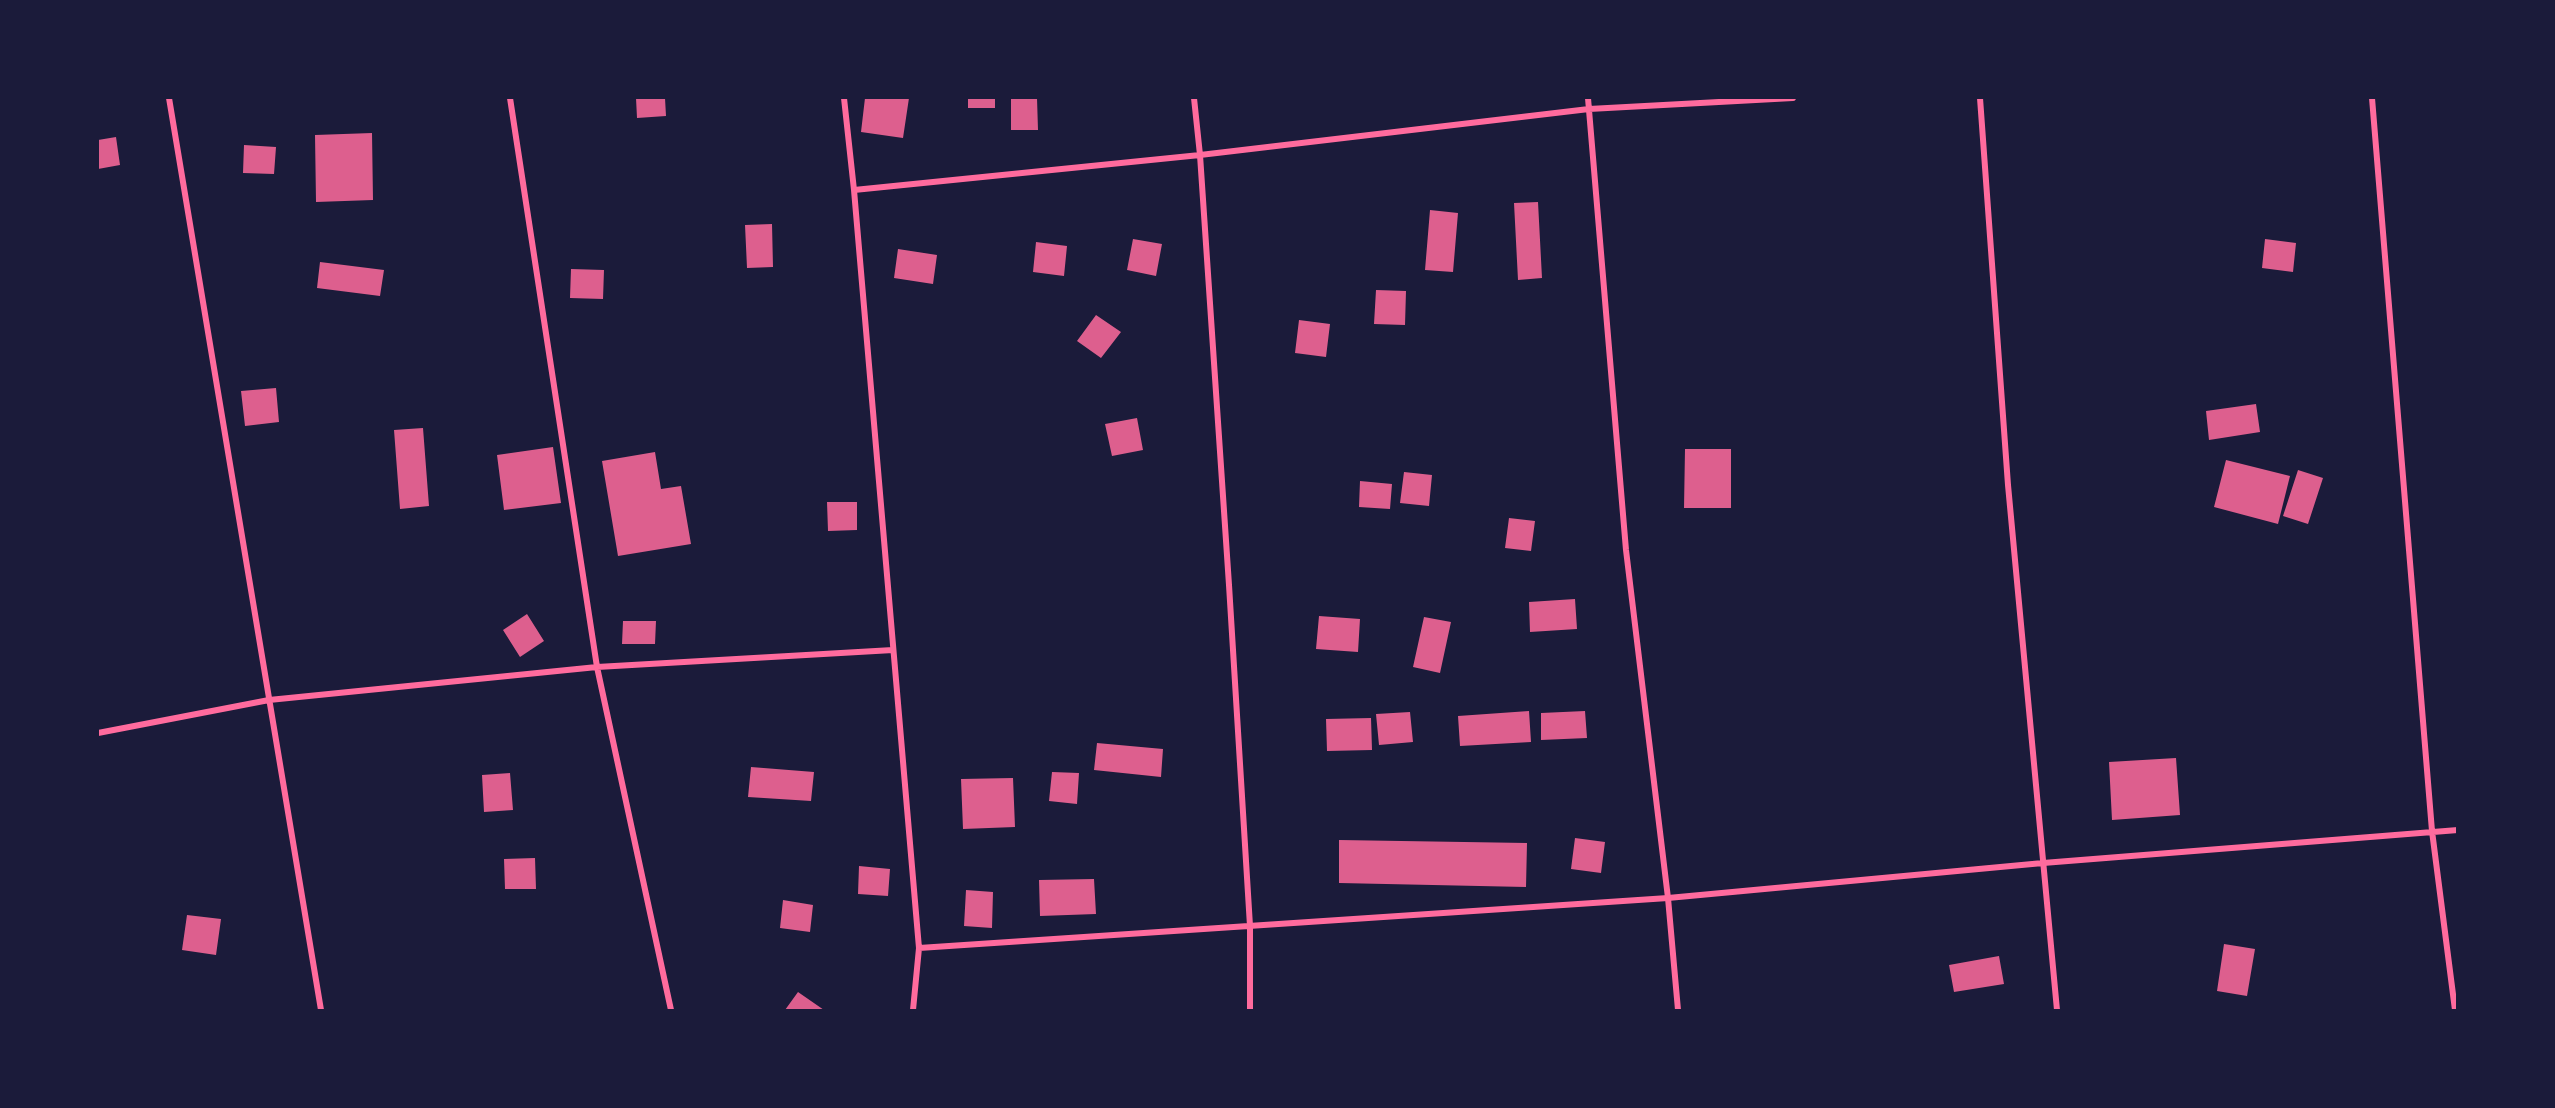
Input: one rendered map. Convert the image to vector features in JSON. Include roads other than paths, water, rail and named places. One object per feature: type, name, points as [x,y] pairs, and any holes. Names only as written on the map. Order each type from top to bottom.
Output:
[{"type":"street","points":[[169,98],[321,1011]]},
{"type":"street","points":[[510,98],[597,667],[671,1011]]},
{"type":"street","points":[[844,98],[854,190],[919,948],[913,1011]]},
{"type":"street","points":[[1194,98],[1200,155],[1250,926],[1250,1011]]},
{"type":"street","points":[[1588,98],[1626,550],[1668,898],[1678,1011]]},
{"type":"street","points":[[854,190],[1200,155],[1589,109],[1793,98]]},
{"type":"street","points":[[1980,98],[2008,485],[2057,1011]]},
{"type":"street","points":[[2372,98],[2432,831],[2455,1011]]},
{"type":"street","points":[[98,733],[269,700],[597,667],[893,650]]},
{"type":"street","points":[[919,948],[1668,898],[2043,863],[2457,830]]}]
